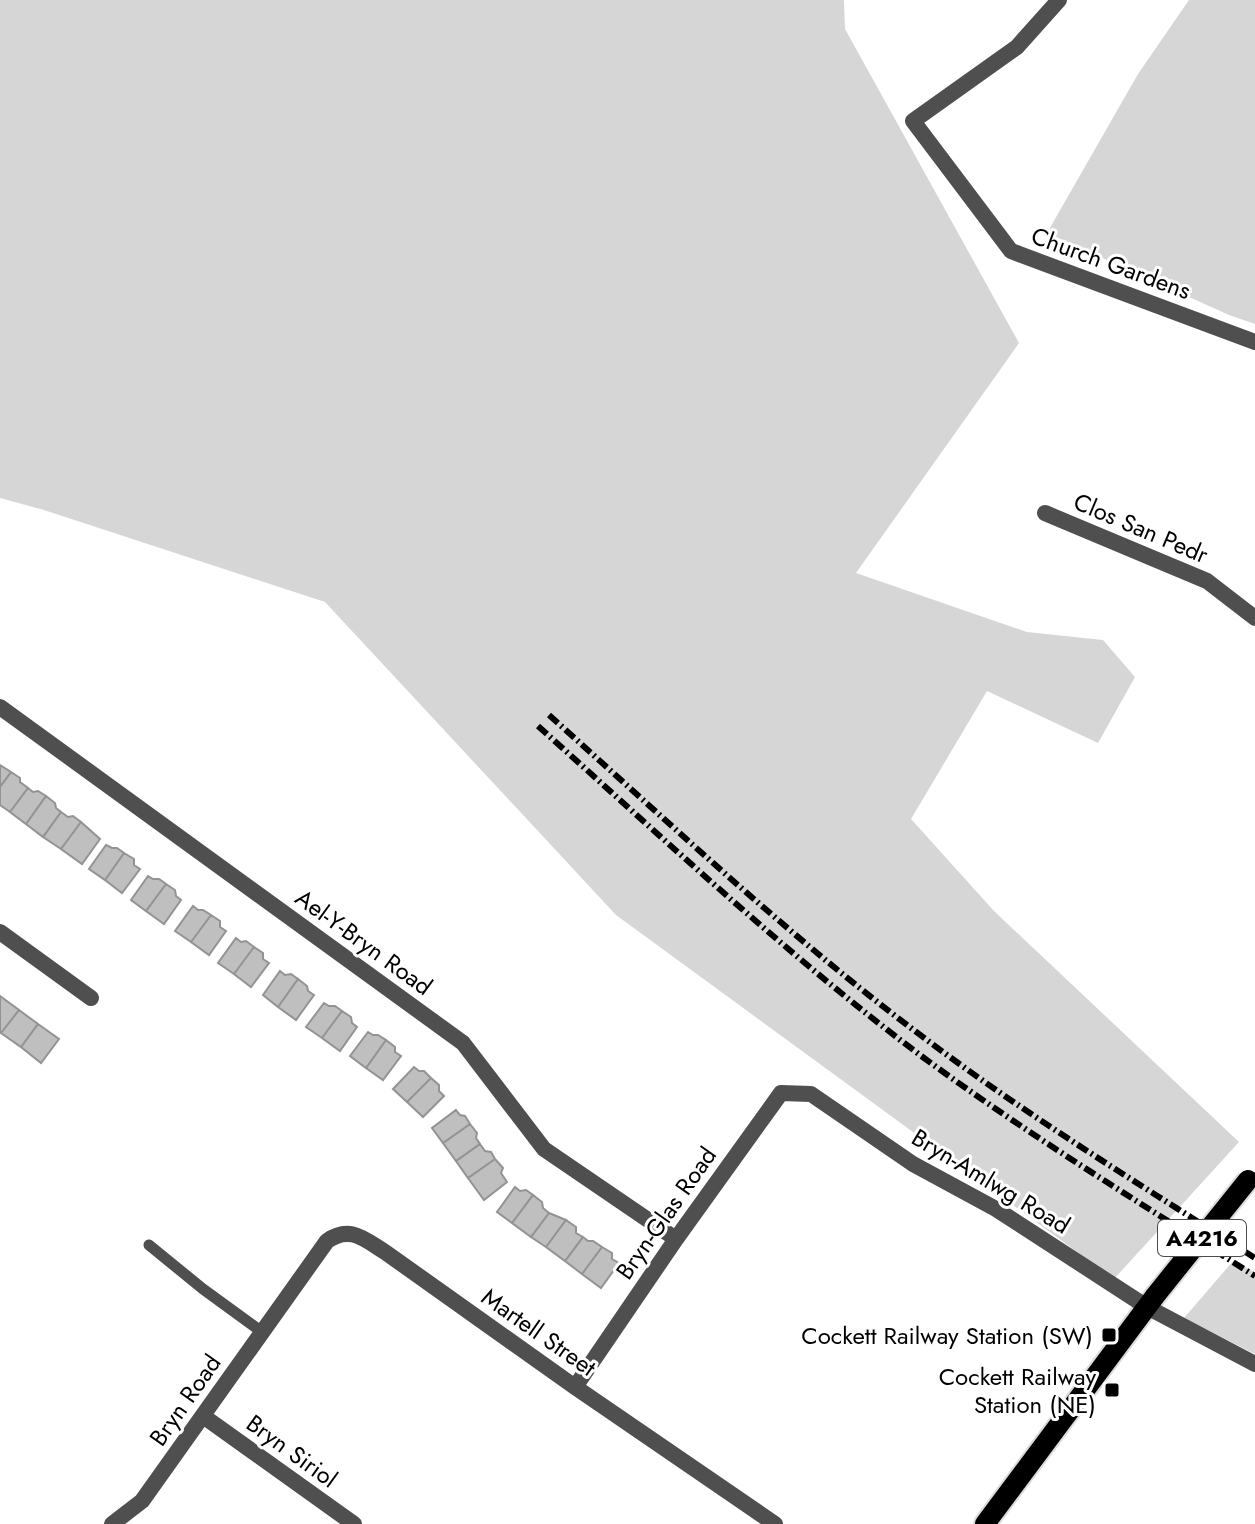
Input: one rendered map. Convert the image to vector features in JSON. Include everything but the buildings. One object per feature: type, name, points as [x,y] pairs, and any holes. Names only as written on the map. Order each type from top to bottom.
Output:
[{"type":"main road","name":"A4216","points":[[985,1524],[1151,1301],[1251,1177]]},
{"type":"street","name":"Church Gardens","points":[[1059,0],[1017,47],[913,121],[1011,251],[1255,342]]},
{"type":"street","name":"Clos San Pedr","points":[[1045,513],[1207,581],[1255,618]]},
{"type":"street","name":"Ael-Y-Bryn Road","points":[[0,707],[463,1043],[544,1149],[676,1239]]},
{"type":"street","points":[[0,932],[91,998]]},
{"type":"street","name":"Bryn-Glas Road","points":[[575,1387],[781,1093],[811,1094]]},
{"type":"street","name":"Bryn-Amlwg Road","points":[[811,1094],[913,1164],[996,1209],[1255,1364]]},
{"type":"street","name":"Martell Street","points":[[288,1295],[327,1241],[347,1233],[360,1236],[775,1524]]},
{"type":"street","name":"Bryn Road","points":[[112,1524],[142,1501],[288,1295]]},
{"type":"street","name":"Bryn Siriol","points":[[203,1416],[354,1524]]},
{"type":"lane","points":[[149,1245],[262,1332]]},
{"type":"shaded area","points":[[0,0],[844,0],[845,29],[1019,343],[856,573],[1027,632],[1103,640],[1135,677],[1098,743],[987,691],[911,819],[994,911],[1239,1142],[1114,1279],[616,915],[325,602],[0,498]]},
{"type":"shaded area","points":[[1189,0],[1255,0],[1255,324],[1047,233],[1138,74]]},
{"type":"shaded area","points":[[1234,1260],[1255,1273],[1255,1354],[1184,1318]]},
{"type":"railway","points":[[549,715],[736,884],[881,1005],[1010,1100],[1255,1258]]},
{"type":"railway","points":[[538,726],[773,936],[920,1055],[1044,1141],[1255,1276]]},
{"type":"place","name":"Cockett Railway Station (SW)","points":[[1109,1335]]},
{"type":"place","name":"Cockett Railway Station (NE)","points":[[1112,1390]]}]
